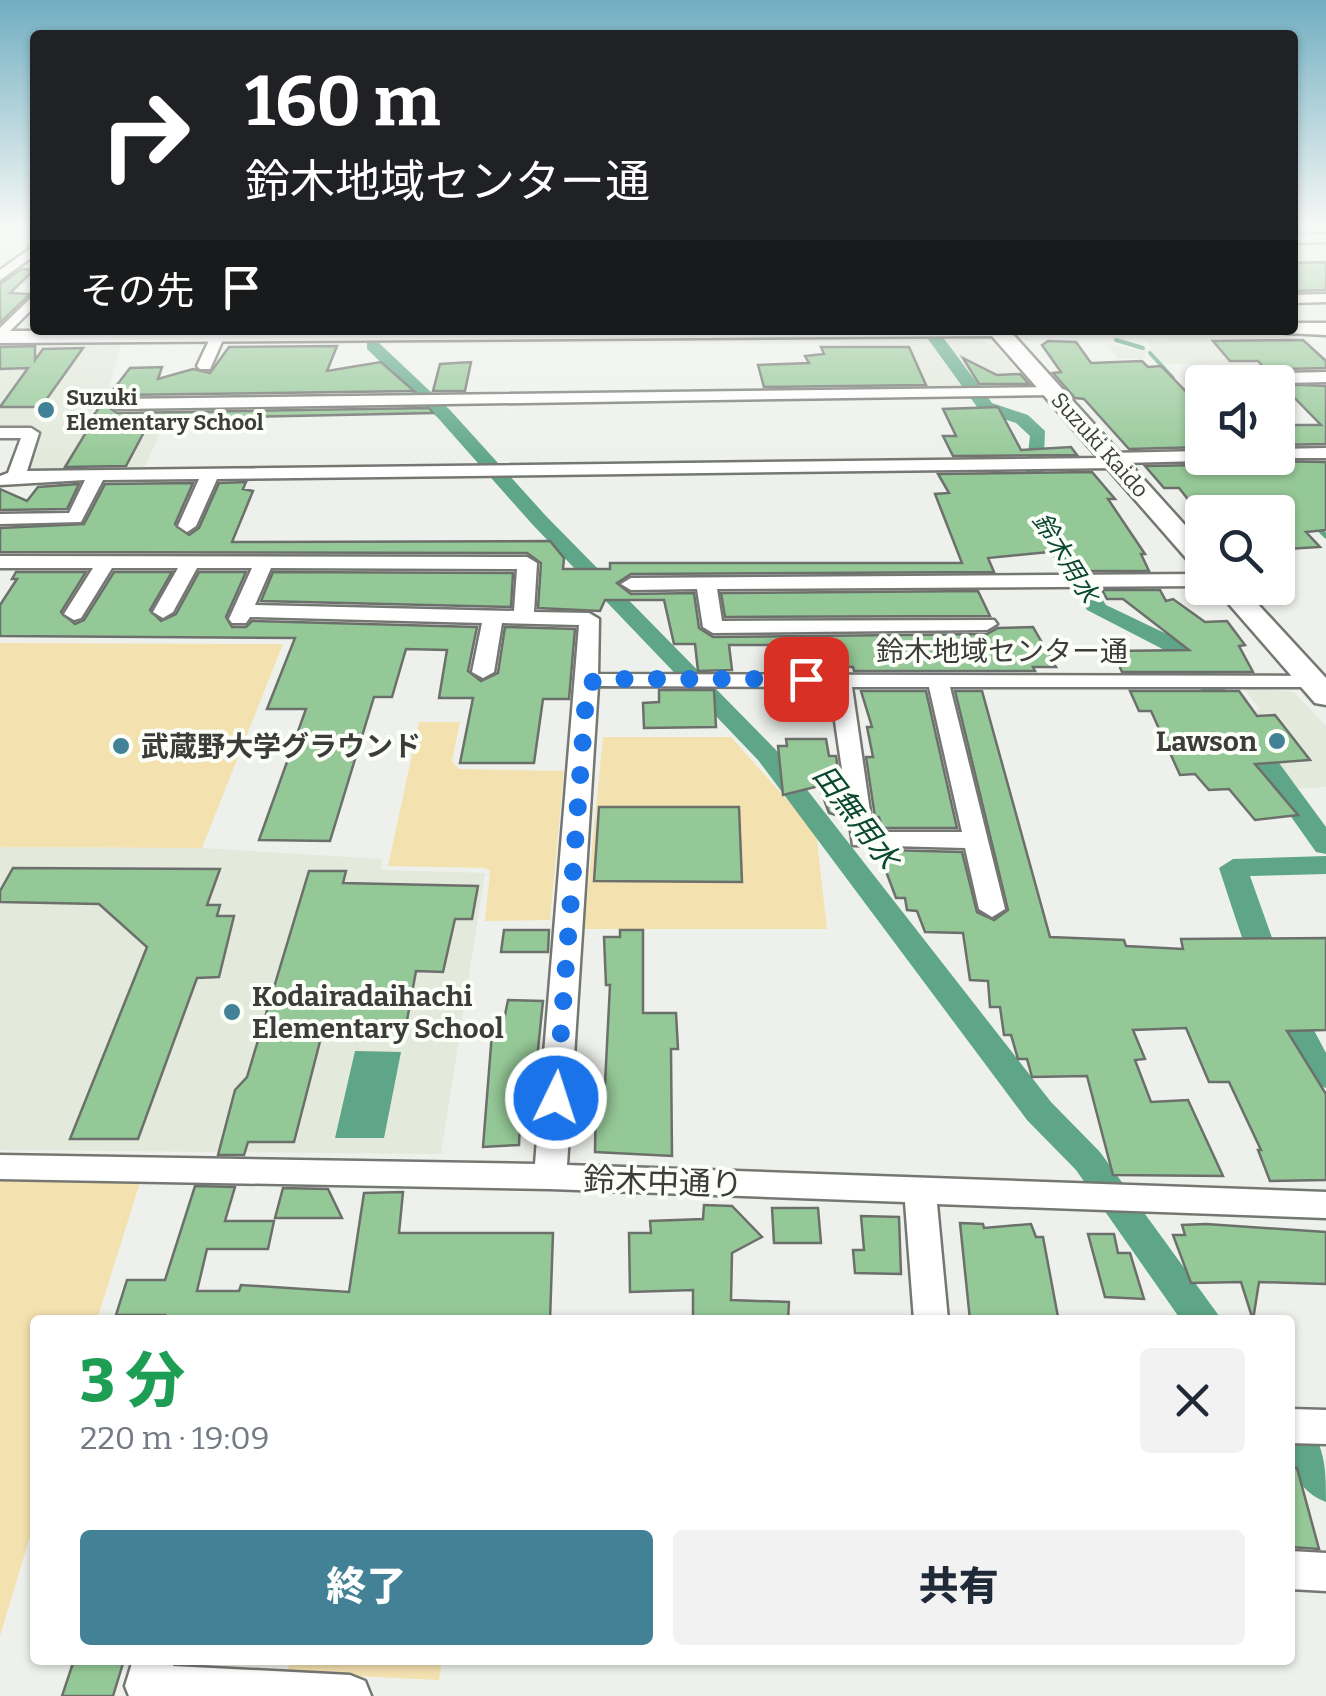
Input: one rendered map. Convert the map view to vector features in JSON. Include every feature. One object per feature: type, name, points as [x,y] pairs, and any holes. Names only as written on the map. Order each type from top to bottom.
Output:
[{"type":"main road","points":[[1298,329],[1326,329]]},
{"type":"main road","points":[[0,338],[252,335]]},
{"type":"main road","name":"Suzuki Kaido","points":[[1001,335],[1185,541]]},
{"type":"main road","points":[[1243,605],[1319,689]]},
{"type":"street","points":[[0,338],[29,305]]},
{"type":"street","points":[[205,366],[218,336]]},
{"type":"street","points":[[1295,378],[1326,377]]},
{"type":"street","points":[[117,404],[1052,390]]},
{"type":"street","points":[[0,433],[31,432],[8,479],[1035,465],[1185,457]]},
{"type":"street","points":[[1295,454],[1326,453]]},
{"type":"street","points":[[188,526],[210,475]]},
{"type":"street","points":[[0,519],[75,518],[96,476]]},
{"type":"street","points":[[74,614],[106,562]]},
{"type":"street","points":[[163,612],[190,563]]},
{"type":"street","points":[[264,563],[241,615],[589,619],[550,1177]]},
{"type":"street","points":[[3,565],[527,563],[523,620]]},
{"type":"street","points":[[631,584],[1185,580]]},
{"type":"street","points":[[899,582],[910,625]]},
{"type":"street","points":[[706,584],[713,627],[987,624]]},
{"type":"street","points":[[483,672],[493,619]]},
{"type":"street","name":"鈴木地域センター通","points":[[587,684],[600,679],[692,678],[1206,681],[1319,689]]},
{"type":"street","points":[[840,680],[862,840],[975,840]]},
{"type":"street","points":[[938,681],[992,908]]},
{"type":"street","name":"鈴木中通り","points":[[0,1168],[550,1177],[1326,1205]]},
{"type":"street","points":[[920,1193],[931,1315]]},
{"type":"street","points":[[1295,1570],[1326,1572]]},
{"type":"street","points":[[152,1665],[146,1686],[350,1696]]},
{"type":"shaded area","points":[[1252,338],[1273,362],[1163,364],[1152,352],[1144,353],[1149,358],[1118,359],[1108,345],[1136,349],[1151,348],[1145,339]]},
{"type":"shaded area","points":[[972,339],[995,345],[1032,389],[977,389],[943,340]]},
{"type":"shaded area","points":[[934,340],[968,388],[857,390],[840,341]]},
{"type":"shaded area","name":"Suzuki Elementary School","points":[[122,341],[106,399],[78,422],[166,421],[142,472],[25,472],[38,430],[0,430],[0,343]]},
{"type":"shaded area","name":"武蔵野大学グラウンド","points":[[0,643],[283,644],[202,848],[0,847]]},
{"type":"shaded area","points":[[1244,688],[1294,692],[1326,726],[1326,787],[1292,789],[1235,713],[1260,710]]},
{"type":"shaded area","points":[[419,722],[460,722],[452,761],[459,769],[564,771],[550,920],[485,921],[490,871],[485,868],[388,866]]},
{"type":"shaded area","points":[[603,737],[731,737],[816,832],[827,929],[584,929]]},
{"type":"shaded area","name":"Kodairadaihachi Elementary School","points":[[0,847],[202,848],[382,859],[381,870],[485,873],[441,1154],[0,1150]]},
{"type":"shaded area","points":[[355,1051],[401,1052],[384,1138],[335,1138]]},
{"type":"shaded area","points":[[0,1176],[141,1179],[99,1315],[30,1315],[30,1537],[0,1636]]},
{"type":"shaded area","points":[[289,1665],[441,1665],[439,1680],[287,1673]]},
{"type":"building","points":[[0,305],[18,305],[0,323]]},
{"type":"building","points":[[1303,340],[1326,361],[1326,368],[1295,369],[1295,365],[1230,361],[1213,341]]},
{"type":"building","points":[[1048,341],[1076,342],[1091,363],[1142,361],[1148,367],[1161,366],[1185,391],[1185,447],[1129,449],[1084,399],[1075,398],[1053,373],[1061,372],[1042,345]]},
{"type":"building","points":[[35,346],[35,360],[43,349],[83,348],[41,407],[0,407],[28,368],[0,369],[0,347]]},
{"type":"building","points":[[337,346],[327,371],[381,362],[414,391],[117,395],[105,405],[117,413],[429,408],[433,413],[151,419],[126,466],[65,467],[93,421],[89,421],[130,368],[162,367],[158,379],[193,369],[210,373],[229,347]]},
{"type":"building","points":[[821,347],[909,347],[926,385],[764,387],[758,365],[809,363],[805,356],[824,354]]},
{"type":"building","points":[[963,358],[997,375],[1020,374],[1029,384],[979,384]]},
{"type":"building","points":[[471,362],[465,391],[433,391],[440,364]]},
{"type":"building","points":[[1295,385],[1326,386],[1326,444],[1295,445],[1295,425],[1321,425],[1295,398]]},
{"type":"building","points":[[998,407],[1021,450],[1071,447],[1077,455],[953,456],[943,436],[956,436],[943,409]]},
{"type":"building","points":[[1295,461],[1326,462],[1326,530],[1306,532],[1320,547],[1295,549],[1295,495],[1185,496],[1179,488],[1164,488],[1145,466],[1185,465],[1185,475],[1295,475]]},
{"type":"building","points":[[1092,472],[1115,499],[1108,499],[1145,554],[1141,554],[1149,571],[1088,571],[1080,557],[1074,557],[1069,550],[988,558],[994,572],[631,574],[617,583],[631,594],[694,593],[699,628],[713,637],[987,634],[998,628],[1033,627],[1056,667],[1033,667],[1035,671],[854,671],[853,667],[778,665],[777,645],[729,645],[732,670],[698,671],[695,644],[674,644],[664,600],[605,600],[600,611],[538,608],[541,563],[527,553],[0,552],[0,528],[84,524],[105,484],[193,483],[175,524],[189,535],[199,528],[219,483],[246,482],[243,489],[253,491],[232,542],[550,541],[564,558],[563,569],[610,569],[610,563],[962,563],[935,494],[949,493],[938,474]]},
{"type":"building","points":[[79,484],[67,509],[0,510],[0,489],[27,501],[38,487]]},
{"type":"building","points":[[16,572],[86,572],[61,612],[75,624],[84,620],[114,572],[172,572],[150,610],[161,621],[176,614],[199,572],[246,572],[226,617],[232,627],[246,627],[252,621],[477,627],[468,671],[481,681],[498,673],[505,627],[575,629],[569,699],[543,699],[534,763],[460,763],[473,698],[439,698],[447,650],[406,649],[392,697],[374,697],[330,841],[259,840],[306,709],[267,709],[295,638],[0,636],[0,605],[17,579],[12,579]]},
{"type":"building","points":[[273,572],[513,573],[511,607],[261,601]]},
{"type":"building","points":[[1102,590],[1160,590],[1166,601],[1173,599],[1205,622],[1227,621],[1245,645],[1239,646],[1253,672],[1122,672],[1113,651],[1189,650],[1123,599],[1107,599]]},
{"type":"building","points":[[978,591],[990,616],[725,617],[721,593]]},
{"type":"building","points":[[659,690],[714,690],[716,727],[644,728],[643,703],[659,702]]},
{"type":"building","points":[[861,691],[926,691],[957,828],[882,828],[879,817],[875,817],[866,757],[873,757],[867,727],[872,727]]},
{"type":"building","points":[[955,691],[982,691],[1050,937],[1124,940],[1126,946],[1183,949],[1181,939],[1326,938],[1326,1030],[1287,1031],[1326,1094],[1326,1180],[1270,1181],[1261,1150],[1229,1082],[1209,1082],[1186,1028],[1133,1030],[1145,1059],[1135,1060],[1151,1102],[1188,1100],[1223,1176],[1113,1175],[1087,1076],[1032,1077],[1027,1059],[1018,1059],[1011,1035],[1004,1035],[1000,1007],[990,1007],[988,981],[970,980],[963,933],[925,932],[917,911],[907,910],[905,898],[896,898],[881,858],[888,858],[886,850],[962,852],[977,912],[994,920],[1008,910]]},
{"type":"building","points":[[1130,691],[1239,691],[1257,716],[1275,715],[1310,760],[1255,764],[1298,815],[1255,820],[1229,789],[1209,790],[1195,774],[1180,775],[1151,711],[1139,711]]},
{"type":"building","points":[[786,739],[826,739],[829,756],[836,756],[845,818],[829,813],[819,786],[783,795],[778,746],[787,746]]},
{"type":"building","points":[[599,807],[739,807],[742,882],[594,881]]},
{"type":"building","points":[[13,868],[220,869],[207,905],[220,905],[217,916],[234,916],[219,977],[197,978],[138,1139],[70,1139],[147,947],[99,904],[0,902],[0,891]]},
{"type":"building","points":[[309,871],[346,871],[343,883],[478,886],[472,919],[455,919],[443,972],[416,971],[406,1026],[324,1026],[294,1142],[248,1142],[244,1155],[218,1155],[235,1090],[247,1077]]},
{"type":"building","points":[[504,930],[549,930],[548,952],[501,952]]},
{"type":"building","points":[[620,930],[643,930],[643,1013],[676,1013],[678,1049],[671,1049],[672,1156],[595,1152],[596,1084],[605,1084],[610,985],[606,985],[604,937],[620,937]]},
{"type":"building","points":[[508,1000],[543,1001],[533,1098],[529,1098],[530,1124],[520,1124],[519,1145],[483,1147],[493,1020],[504,1020]]},
{"type":"building","points":[[195,1186],[235,1187],[225,1221],[274,1221],[268,1249],[207,1249],[197,1291],[239,1291],[241,1285],[349,1292],[364,1193],[403,1192],[399,1233],[553,1233],[550,1315],[116,1315],[127,1280],[165,1280]]},
{"type":"building","points":[[283,1188],[328,1189],[342,1218],[275,1218]]},
{"type":"building","points":[[704,1205],[732,1206],[762,1237],[732,1253],[731,1300],[789,1302],[788,1315],[693,1315],[693,1290],[630,1292],[629,1233],[651,1233],[650,1221],[703,1219]]},
{"type":"building","points":[[772,1208],[818,1208],[821,1243],[774,1243]]},
{"type":"building","points":[[861,1216],[899,1217],[901,1274],[855,1273],[853,1250],[864,1250]]},
{"type":"building","points":[[960,1223],[983,1224],[984,1228],[1031,1224],[1036,1237],[1043,1237],[1058,1315],[969,1315]]},
{"type":"building","points":[[1182,1225],[1326,1232],[1326,1284],[1259,1282],[1251,1315],[1241,1282],[1191,1283],[1173,1235],[1185,1235]]},
{"type":"building","points":[[1088,1234],[1114,1234],[1118,1253],[1130,1253],[1144,1299],[1105,1297]]},
{"type":"building","points":[[1295,1468],[1297,1468],[1319,1549],[1295,1547]]},
{"type":"building","points":[[72,1665],[122,1665],[113,1696],[62,1696]]},
{"type":"waterway","name":"鈴木用水","points":[[936,339],[986,407],[1022,419],[1039,435],[1032,506],[1098,610],[1186,652],[1326,846]]},
{"type":"waterway","points":[[1116,340],[1143,348]]},
{"type":"waterway","name":"田無用水","points":[[373,346],[444,414],[539,520],[767,755],[1039,1111],[1066,1134],[1088,1161],[1136,1233],[1199,1315]]},
{"type":"waterway","points":[[1150,353],[1173,378]]},
{"type":"waterway","points":[[1314,524],[1326,536]]},
{"type":"waterway","name":"鈴木用水","points":[[1326,865],[1233,868],[1282,1004],[1309,1054],[1326,1076]]},
{"type":"waterway","name":"田無用水","points":[[1295,1442],[1326,1483]]},
{"type":"place","name":"Suzuki Elementary School","points":[[46,410]]},
{"type":"place","name":"Lawson","points":[[1277,741]]},
{"type":"place","name":"武蔵野大学グラウンド","points":[[121,746]]},
{"type":"place","name":"Kodairadaihachi Elementary School","points":[[232,1012]]},
{"type":"route","points":[[556,1098],[587,684],[600,679],[806,679]]}]
